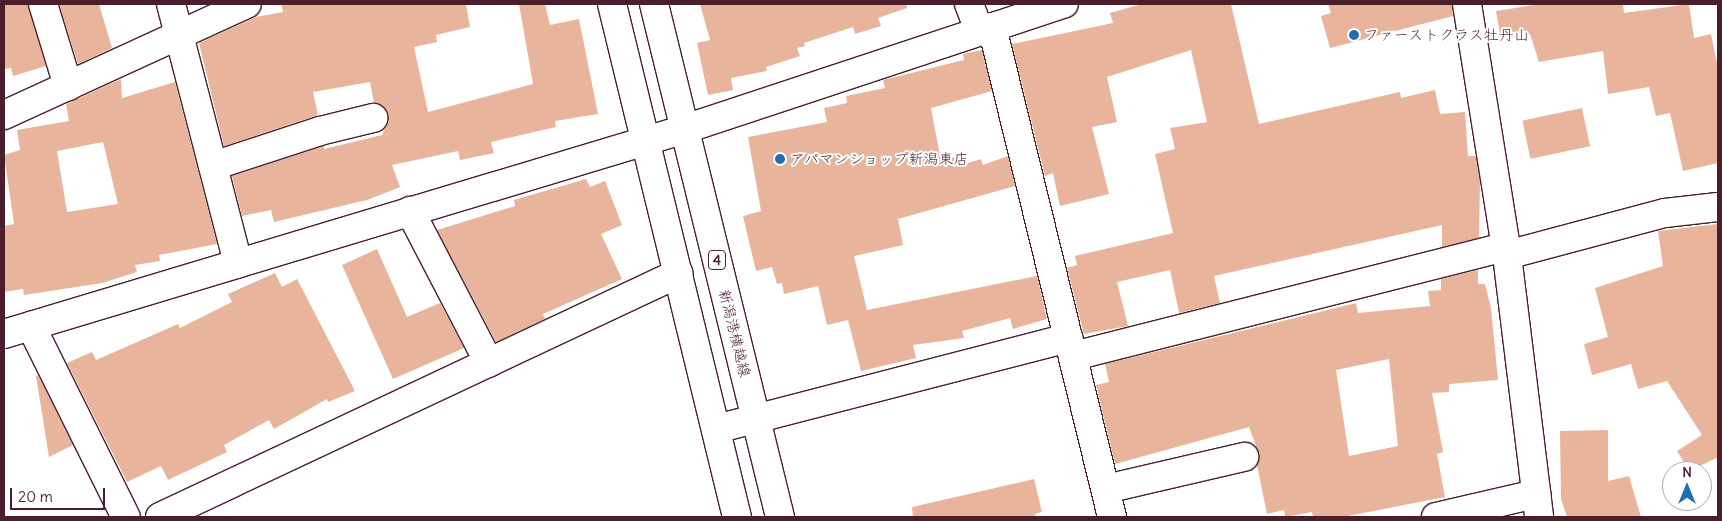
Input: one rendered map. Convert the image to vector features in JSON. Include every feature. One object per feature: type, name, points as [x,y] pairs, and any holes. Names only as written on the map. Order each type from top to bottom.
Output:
[{"type":"street","points":[[43,4],[68,86]]},
{"type":"street","points":[[171,4],[238,263]]},
{"type":"street","points":[[4,115],[247,4]]},
{"type":"street","points":[[612,4],[648,140],[737,517]]},
{"type":"street","name":"新潟港横越線","points":[[654,4],[780,517]]},
{"type":"street","points":[[970,4],[985,29],[1071,347],[1112,517]]},
{"type":"street","points":[[4,334],[685,129],[1064,4]]},
{"type":"street","points":[[1436,517],[1538,505],[1506,251],[1467,4]]},
{"type":"street","points":[[213,166],[320,131],[373,118]]},
{"type":"street","points":[[716,429],[1664,214],[1718,207]]},
{"type":"street","points":[[410,211],[489,362]]},
{"type":"street","points":[[160,517],[679,273]]},
{"type":"street","points":[[31,326],[126,517]]},
{"type":"street","points":[[1106,489],[1244,458]]},
{"type":"building","points":[[4,4],[28,4],[46,66],[13,76],[11,68],[4,69]]},
{"type":"building","points":[[59,4],[99,4],[112,48],[78,64]]},
{"type":"building","points":[[281,4],[466,4],[470,27],[436,35],[437,42],[414,47],[428,112],[533,84],[519,4],[545,4],[550,25],[579,19],[598,114],[555,121],[556,127],[491,142],[494,153],[460,160],[458,151],[392,165],[400,187],[367,200],[274,222],[271,210],[242,216],[232,176],[324,146],[324,149],[382,135],[388,122],[385,108],[374,103],[370,82],[313,92],[318,115],[224,146],[199,43],[256,17],[283,12]]},
{"type":"building","points":[[700,4],[906,4],[907,8],[878,18],[881,26],[855,34],[853,27],[804,43],[805,46],[797,48],[800,56],[766,67],[767,71],[731,78],[733,90],[708,95],[697,43],[710,40]]},
{"type":"building","points":[[1142,4],[1231,4],[1259,124],[1400,92],[1401,98],[1435,90],[1440,114],[1465,112],[1468,156],[1476,156],[1480,181],[1479,238],[1442,247],[1442,225],[1214,276],[1220,303],[1179,313],[1170,270],[1117,282],[1128,326],[1084,334],[1067,268],[1077,265],[1075,256],[1173,233],[1155,154],[1175,149],[1170,128],[1207,122],[1191,50],[1107,77],[1117,122],[1092,127],[1109,194],[1060,206],[1053,173],[1045,176],[1012,44],[1113,23],[1110,13]]},
{"type":"building","name":"ファーストクラス牡丹山","points":[[1328,4],[1452,4],[1453,16],[1330,48],[1321,16],[1331,13]]},
{"type":"building","points":[[1540,4],[1623,4],[1624,13],[1689,4],[1694,38],[1711,34],[1718,68],[1718,163],[1683,171],[1670,113],[1656,116],[1649,87],[1608,94],[1603,51],[1539,62],[1530,34],[1501,39],[1496,11]]},
{"type":"building","points":[[982,50],[992,91],[931,108],[941,161],[962,155],[965,164],[981,159],[983,165],[1008,156],[1015,186],[898,219],[903,245],[854,256],[867,310],[1037,276],[1047,319],[1013,329],[1010,318],[962,331],[964,338],[913,345],[916,358],[861,371],[848,320],[827,325],[818,286],[784,294],[782,283],[777,284],[772,267],[756,271],[743,216],[761,211],[748,137],[827,122],[824,108],[847,103],[846,96],[885,88],[883,80],[964,60],[963,54]]},
{"type":"building","points":[[121,79],[122,98],[175,82],[217,244],[159,255],[160,261],[135,265],[137,272],[102,283],[24,295],[23,289],[4,292],[4,226],[14,224],[4,155],[20,150],[17,130],[69,121],[66,104]],"holes":[[[103,142],[118,204],[67,212],[57,151]]]},
{"type":"building","points":[[1582,108],[1590,146],[1530,159],[1522,121]]},
{"type":"building","points":[[586,179],[590,187],[605,181],[622,225],[601,234],[622,279],[543,314],[545,319],[496,342],[437,230],[515,206],[514,200]]},
{"type":"building","points":[[1718,224],[1718,461],[1716,458],[1710,461],[1684,461],[1677,451],[1702,435],[1667,381],[1638,389],[1631,364],[1592,375],[1584,344],[1608,337],[1595,288],[1663,266],[1658,231]]},
{"type":"building","points":[[377,249],[407,317],[440,303],[464,348],[393,379],[342,265]]},
{"type":"building","points":[[1478,270],[1478,284],[1485,284],[1491,308],[1498,380],[1449,384],[1449,392],[1432,393],[1443,452],[1437,454],[1445,497],[1343,517],[1313,517],[1312,512],[1285,517],[1284,510],[1267,514],[1257,465],[1259,454],[1249,427],[1115,464],[1096,385],[1109,382],[1105,364],[1356,303],[1358,313],[1430,306],[1428,291],[1441,290],[1441,279]],"holes":[[[1389,359],[1398,446],[1349,456],[1336,370]]]},
{"type":"building","points":[[275,273],[282,287],[297,279],[355,391],[328,402],[327,399],[274,429],[269,420],[224,445],[227,452],[168,480],[161,466],[127,482],[67,363],[92,352],[96,360],[178,324],[180,328],[232,302],[228,294]]},
{"type":"building","points":[[38,375],[73,445],[49,457],[36,376]]},
{"type":"building","points":[[1608,430],[1608,481],[1629,476],[1641,517],[1567,517],[1561,499],[1560,431]]},
{"type":"building","points":[[1034,479],[1042,512],[1035,514],[1036,517],[913,517],[912,507]]},
{"type":"place","name":"ファーストクラス牡丹山","points":[[1354,35]]},
{"type":"place","name":"アパマンショップ新潟東店","points":[[780,159]]}]
